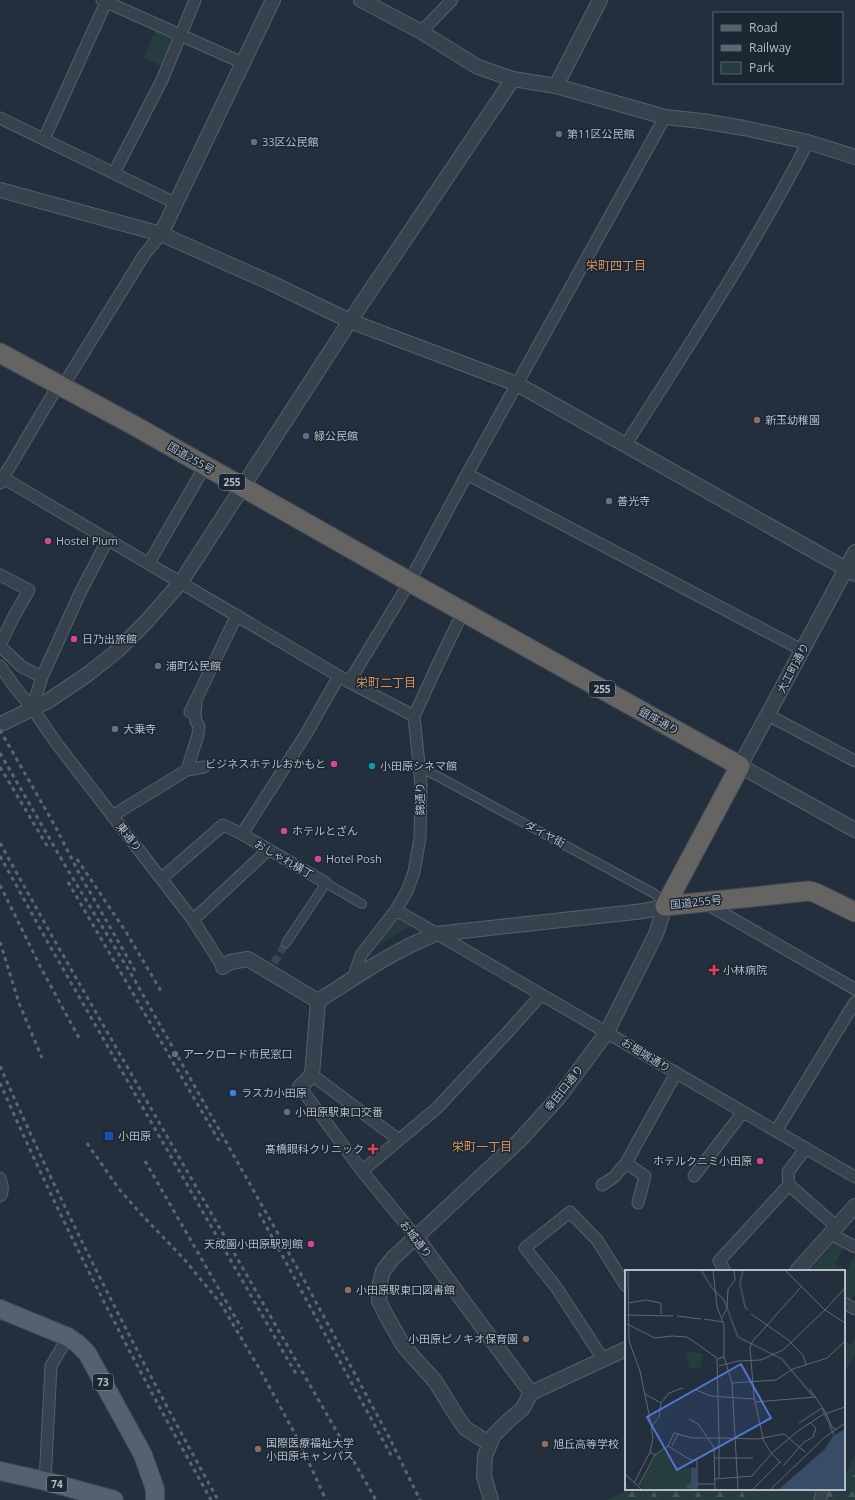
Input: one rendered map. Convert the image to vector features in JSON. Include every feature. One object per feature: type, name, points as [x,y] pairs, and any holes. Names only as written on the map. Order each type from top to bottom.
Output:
[{"type":"highway","name":"国道255号","points":[[0,353],[61,385],[464,612]]},
{"type":"highway","name":"銀座通り","points":[[464,612],[740,766]]},
{"type":"highway","name":"国道255号","points":[[665,906],[740,766]]},
{"type":"highway","name":"国道255号","points":[[665,906],[809,891],[855,912]]},
{"type":"main road","name":"73","points":[[0,1309],[68,1338],[78,1344],[87,1353],[143,1455],[155,1489],[156,1500]]},
{"type":"main road","name":"74","points":[[0,1471],[45,1480],[114,1500]]},
{"type":"street","points":[[114,173],[162,80],[179,35],[195,0]]},
{"type":"street","points":[[273,0],[161,234],[144,255],[1,479],[108,539],[344,679],[414,716],[439,660],[464,612]]},
{"type":"street","points":[[361,0],[421,32],[478,67],[513,79],[556,86],[664,117],[702,121],[744,128],[808,142],[855,157]]},
{"type":"street","points":[[421,32],[452,0]]},
{"type":"street","points":[[556,86],[600,0]]},
{"type":"street","points":[[44,138],[105,1],[243,63]]},
{"type":"street","points":[[3,723],[48,701],[88,674],[117,651],[152,616],[181,582],[350,321],[513,79]]},
{"type":"street","points":[[242,834],[306,734],[410,582],[467,474],[664,117]]},
{"type":"street","points":[[0,118],[44,138],[175,204]]},
{"type":"street","points":[[626,444],[716,303],[790,177],[808,142]]},
{"type":"street","points":[[0,190],[161,234],[269,282],[350,321],[517,384],[626,444],[850,572]]},
{"type":"street","points":[[149,563],[205,466]]},
{"type":"street","points":[[467,474],[802,650]]},
{"type":"street","points":[[32,708],[42,678],[80,592],[108,539]]},
{"type":"street","name":"大工町通り","points":[[740,766],[802,650],[850,572],[855,552]]},
{"type":"street","points":[[0,575],[29,590],[14,616],[0,646],[22,667],[42,678]]},
{"type":"street","points":[[190,712],[237,615]]},
{"type":"street","name":"東通り","points":[[0,666],[112,816],[162,878],[193,920],[223,967]]},
{"type":"street","points":[[187,770],[198,735],[199,727],[195,714],[196,700]]},
{"type":"street","points":[[768,715],[855,761]]},
{"type":"street","name":"錦通り","points":[[353,979],[360,955],[396,910],[414,872],[420,838],[420,768],[414,716]]},
{"type":"street","name":"銀座通り","points":[[740,766],[855,830]]},
{"type":"street","points":[[112,816],[187,770],[204,767]]},
{"type":"street","name":"ダイヤ街","points":[[420,768],[655,894],[665,906]]},
{"type":"street","name":"おしゃれ横丁","points":[[162,878],[223,825],[242,834],[362,904]]},
{"type":"street","points":[[193,920],[268,850]]},
{"type":"street","name":"おしゃれ横丁","points":[[286,943],[326,883]]},
{"type":"street","points":[[703,902],[855,989]]},
{"type":"street","points":[[318,1001],[416,942],[436,934],[644,911],[665,906]]},
{"type":"street","name":"幸田口通り","points":[[490,1444],[465,1428],[436,1381],[404,1345],[379,1301],[380,1283],[383,1271],[393,1258],[520,1141],[559,1097],[607,1032],[656,934],[665,906]]},
{"type":"street","name":"お堀端通り","points":[[396,910],[855,1177]]},
{"type":"street","points":[[223,967],[230,962],[248,959],[318,1001]]},
{"type":"street","points":[[362,1170],[437,1108],[541,995]]},
{"type":"street","points":[[300,1086],[312,1075],[318,1001]]},
{"type":"street","points":[[776,1131],[855,1002]]},
{"type":"street","points":[[602,1185],[614,1177],[626,1163],[676,1073]]},
{"type":"street","points":[[312,1075],[399,1140]]},
{"type":"street","name":"お城通り","points":[[300,1086],[362,1170],[416,1237],[531,1393]]},
{"type":"street","points":[[694,1176],[742,1112]]},
{"type":"street","points":[[806,1148],[788,1172],[789,1185],[834,1231],[855,1247]]},
{"type":"street","points":[[626,1163],[645,1176],[638,1203]]},
{"type":"street","points":[[0,1178],[2,1185],[2,1194],[0,1196]]},
{"type":"street","points":[[724,1270],[719,1261],[789,1185]]},
{"type":"street","points":[[798,1270],[855,1206]]},
{"type":"street","points":[[603,1359],[560,1293],[525,1248],[570,1212],[597,1240],[625,1284]]},
{"type":"street","points":[[845,1304],[855,1309]]},
{"type":"street","points":[[45,1480],[51,1366],[68,1338]]},
{"type":"street","points":[[491,1500],[484,1476],[485,1456],[493,1436],[523,1408],[531,1393],[625,1349]]},
{"type":"street","points":[[820,1500],[823,1490]]},
{"type":"green space","points":[[156,28],[176,37],[164,67],[144,58]]},
{"type":"green space","points":[[396,916],[411,926],[370,949]]},
{"type":"green space","points":[[836,1240],[845,1245],[835,1264],[847,1270],[855,1255],[855,1294],[850,1302],[845,1300],[845,1270],[811,1270]]},
{"type":"green space","points":[[855,1337],[855,1354],[845,1373],[845,1341],[851,1344]]},
{"type":"green space","points":[[855,1455],[855,1500],[607,1500],[626,1490],[845,1490],[845,1475]]},
{"type":"green space","points":[[855,1474],[855,1500],[822,1500],[826,1492],[830,1490],[845,1490],[845,1483]]},
{"type":"green space","points":[[635,1490],[752,1490],[755,1492],[751,1500],[615,1500]]},
{"type":"tunnel","points":[[274,963],[286,943]]},
{"type":"railway","points":[[0,730],[55,826],[80,875],[137,974]]},
{"type":"railway","points":[[0,753],[66,867],[134,979],[303,1278],[389,1437],[420,1500]]},
{"type":"railway","points":[[0,767],[49,849]]},
{"type":"railway","points":[[0,843],[376,1500]]},
{"type":"railway","points":[[0,856],[47,941],[296,1374]]},
{"type":"railway","points":[[77,859],[126,932],[161,991]]},
{"type":"railway","points":[[68,882],[219,1141]]},
{"type":"railway","points":[[0,885],[41,968],[79,1038]]},
{"type":"railway","points":[[0,942],[19,1003],[42,1058]]},
{"type":"railway","points":[[0,1066],[50,1176],[131,1339],[218,1500]]},
{"type":"railway","points":[[0,1083],[88,1270],[153,1395],[211,1500]]},
{"type":"railway","points":[[87,1143],[119,1189],[184,1259],[221,1304],[259,1368],[300,1443],[326,1500]]},
{"type":"railway","points":[[145,1161],[242,1329]]},
{"type":"railway","points":[[259,1213],[392,1457]]},
{"type":"place","name":"第11区公民館","points":[[559,134]]},
{"type":"place","name":"33区公民館","points":[[254,142]]},
{"type":"place","name":"新玉幼稚園","points":[[757,420]]},
{"type":"place","name":"緑公民館","points":[[306,436]]},
{"type":"place","name":"善光寺","points":[[609,501]]},
{"type":"place","name":"Hostel Plum","points":[[48,541]]},
{"type":"place","name":"日乃出旅館","points":[[74,639]]},
{"type":"place","name":"浦町公民館","points":[[158,666]]},
{"type":"place","name":"大乗寺","points":[[115,729]]},
{"type":"place","name":"ビジネスホテルおかもと","points":[[334,764]]},
{"type":"place","name":"小田原シネマ館","points":[[372,766]]},
{"type":"place","name":"ホテルとざん","points":[[284,831]]},
{"type":"place","name":"Hotel Posh","points":[[318,859]]},
{"type":"place","name":"小林病院","points":[[714,970]]},
{"type":"place","name":"アークロード市民窓口","points":[[175,1054]]},
{"type":"place","name":"ラスカ小田原","points":[[233,1093]]},
{"type":"place","name":"小田原駅東口交番","points":[[287,1112]]},
{"type":"place","name":"小田原","points":[[109,1136]]},
{"type":"place","name":"髙橋眼科クリニック","points":[[373,1149]]},
{"type":"place","name":"ホテルクニミ小田原","points":[[760,1161]]},
{"type":"place","name":"天成園小田原駅別館","points":[[311,1244]]},
{"type":"place","name":"小田原駅東口図書館","points":[[348,1290]]},
{"type":"place","name":"小田原ピノキオ保育園","points":[[526,1339]]},
{"type":"place","name":"旭丘高等学校","points":[[545,1444]]},
{"type":"place","name":"国際医療福祉大学 小田原キャンパス","points":[[258,1449]]},
{"type":"district","name":"栄町四丁目","points":[[616,266]]},
{"type":"district","name":"栄町二丁目","points":[[386,683]]},
{"type":"district","name":"栄町一丁目","points":[[482,1147]]}]
